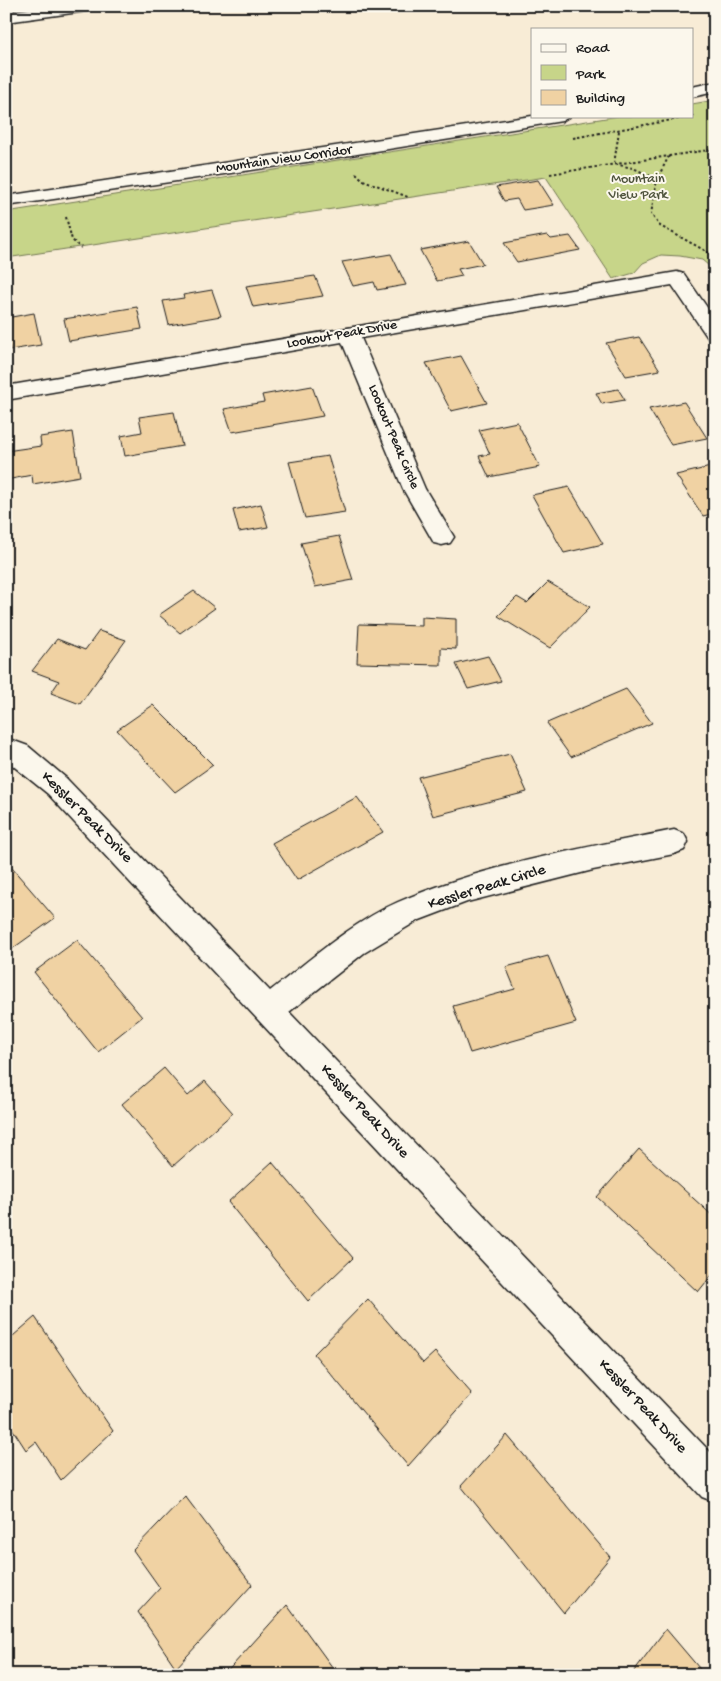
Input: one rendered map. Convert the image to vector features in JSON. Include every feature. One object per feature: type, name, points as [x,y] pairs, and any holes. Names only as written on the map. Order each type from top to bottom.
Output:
[{"type":"main road","points":[[6,17],[87,6]]},
{"type":"main road","points":[[694,92],[715,87]]},
{"type":"main road","name":"Mountain View Corridor","points":[[6,201],[377,146],[550,118]]},
{"type":"main road","name":"Lookout Peak Drive","points":[[6,393],[677,278],[715,334]]},
{"type":"main road","name":"Lookout Peak Circle","points":[[349,334],[414,489],[442,537]]},
{"type":"main road","name":"Kessler Peak Drive","points":[[6,749],[19,754],[57,786],[715,1484]]},
{"type":"main road","name":"Kessler Peak Circle","points":[[268,1010],[354,944],[406,912],[475,888],[592,858],[674,842]]},
{"type":"path","points":[[614,164],[619,131],[687,118]]},
{"type":"path","points":[[550,174],[715,149]]},
{"type":"path","points":[[669,156],[657,179],[651,214],[660,226],[715,256]]},
{"type":"path","points":[[614,164],[633,168],[657,179]]},
{"type":"path","points":[[355,172],[363,180],[408,197]]},
{"type":"path","points":[[66,216],[72,240],[81,248]]},
{"type":"green space","name":"Mountain View Park","points":[[715,100],[715,271],[702,260],[661,255],[643,263],[634,273],[613,279],[546,177],[6,258],[6,212],[606,118],[694,118],[694,104]]},
{"type":"building","points":[[538,180],[554,205],[523,210],[517,199],[504,201],[496,187]]},
{"type":"building","points":[[547,235],[551,239],[570,236],[580,250],[517,262],[504,243]]},
{"type":"building","points":[[469,241],[483,264],[458,269],[462,276],[437,281],[420,250]]},
{"type":"building","points":[[391,254],[406,285],[377,290],[374,282],[353,286],[342,262]]},
{"type":"building","points":[[315,276],[323,296],[253,307],[246,286]]},
{"type":"building","points":[[212,290],[221,316],[169,325],[163,301],[184,298],[183,295]]},
{"type":"building","points":[[137,307],[142,329],[69,341],[64,319]]},
{"type":"building","points":[[34,313],[41,345],[10,350],[9,342],[6,343],[6,318]]},
{"type":"building","points":[[639,337],[660,370],[626,376],[606,343]]},
{"type":"building","points":[[461,356],[487,403],[451,411],[426,363]]},
{"type":"building","points":[[312,386],[323,416],[232,432],[224,409],[264,402],[262,395]]},
{"type":"building","points":[[618,389],[625,400],[602,404],[596,393]]},
{"type":"building","points":[[684,402],[707,438],[671,445],[649,409]]},
{"type":"building","points":[[174,412],[182,446],[125,456],[121,436],[142,432],[139,417]]},
{"type":"building","points":[[517,422],[540,467],[489,477],[479,456],[490,454],[479,430]]},
{"type":"building","points":[[73,432],[80,476],[33,484],[32,475],[6,480],[6,451],[41,446],[40,437]]},
{"type":"building","points":[[328,456],[345,512],[305,518],[289,462]]},
{"type":"building","points":[[715,466],[715,513],[703,516],[676,475]]},
{"type":"building","points":[[569,487],[603,544],[564,553],[532,495]]},
{"type":"building","points":[[261,504],[268,527],[239,532],[233,510]]},
{"type":"building","points":[[339,536],[353,580],[315,587],[301,543]]},
{"type":"building","points":[[548,582],[590,607],[550,648],[498,616],[517,597],[527,603]]},
{"type":"building","points":[[194,591],[215,608],[180,633],[159,615]]},
{"type":"building","points":[[422,617],[456,619],[456,649],[441,648],[441,665],[357,663],[359,624],[422,626]]},
{"type":"building","points":[[99,631],[126,640],[80,704],[51,693],[59,681],[32,671],[57,639],[85,650]]},
{"type":"building","points":[[488,656],[501,681],[468,689],[456,664]]},
{"type":"building","points":[[626,689],[652,723],[571,757],[547,723]]},
{"type":"building","points":[[153,705],[213,765],[175,792],[117,730]]},
{"type":"building","points":[[510,754],[527,792],[433,816],[418,777]]},
{"type":"building","points":[[357,797],[383,832],[297,880],[272,843]]},
{"type":"building","points":[[6,861],[55,918],[12,949],[6,943]]},
{"type":"building","points":[[77,940],[142,1017],[98,1052],[34,972]]},
{"type":"building","points":[[548,956],[576,1023],[470,1053],[453,1006],[515,989],[506,967]]},
{"type":"building","points":[[164,1068],[188,1096],[205,1081],[233,1113],[173,1166],[122,1104]]},
{"type":"building","points":[[639,1149],[715,1218],[715,1271],[698,1292],[597,1197]]},
{"type":"building","points":[[272,1162],[353,1258],[308,1301],[228,1202]]},
{"type":"building","points":[[368,1299],[423,1363],[435,1352],[472,1394],[408,1466],[314,1354]]},
{"type":"building","points":[[35,1317],[113,1431],[61,1480],[36,1442],[26,1450],[6,1419],[6,1342]]},
{"type":"building","points":[[507,1435],[610,1557],[564,1613],[461,1486]]},
{"type":"building","points":[[185,1496],[252,1585],[176,1668],[138,1612],[160,1588],[133,1550]]},
{"type":"building","points":[[287,1605],[338,1675],[224,1675]]},
{"type":"building","points":[[666,1629],[705,1675],[631,1675]]}]
